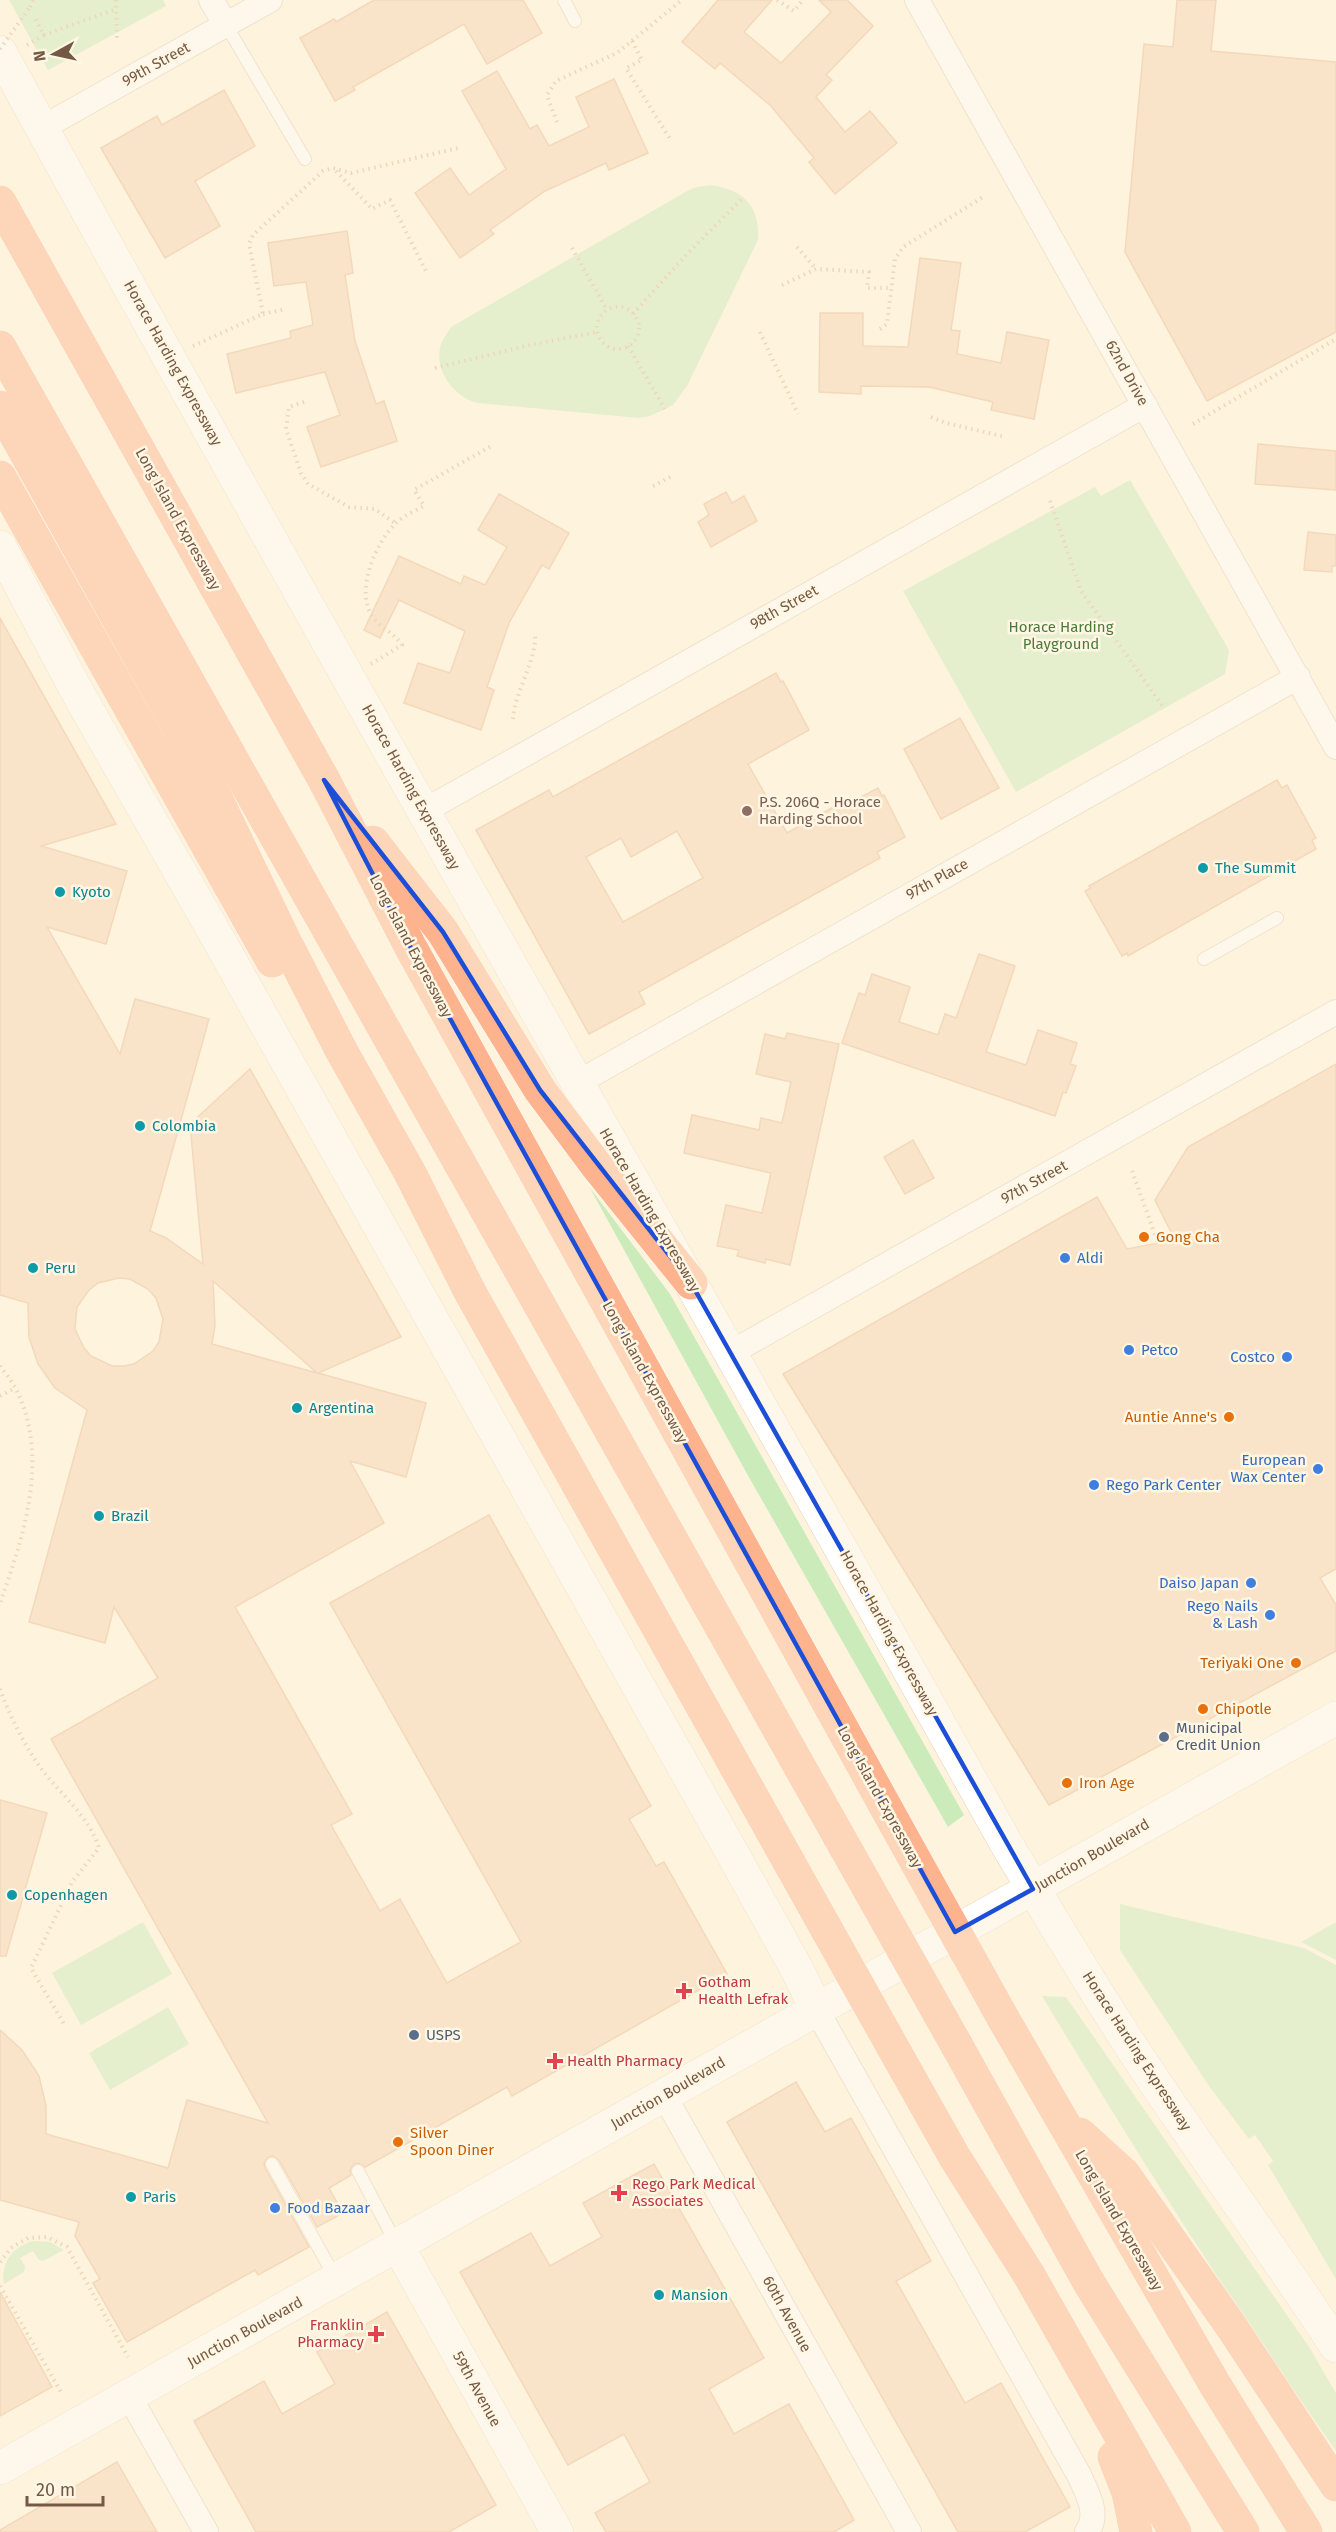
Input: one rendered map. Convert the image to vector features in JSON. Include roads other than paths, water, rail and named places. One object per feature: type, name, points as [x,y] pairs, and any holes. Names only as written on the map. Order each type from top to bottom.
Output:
[{"type":"highway","name":"Long Island Expressway","points":[[0,202],[324,780],[411,948],[1003,2018],[1214,2383],[1306,2532]]},
{"type":"highway","points":[[0,347],[1088,2281],[1242,2532]]},
{"type":"highway","points":[[0,406],[159,688],[206,777],[314,999],[410,1173],[470,1292],[954,2156],[1029,2275],[1175,2532]]},
{"type":"highway","points":[[0,477],[399,1182],[470,1292]]},
{"type":"highway","points":[[324,780],[443,932],[540,1090],[596,1165],[691,1283]]},
{"type":"highway","points":[[1059,2115],[1124,2174],[1231,2326],[1336,2485]]},
{"type":"highway","points":[[954,2156],[1017,2283],[1111,2449],[1128,2493],[1136,2532]]},
{"type":"main road","name":"Horace Harding Expressway","points":[[8,49],[42,129],[577,1083],[732,1352],[1033,1889],[1145,2068],[1336,2346]]},
{"type":"main road","points":[[0,547],[80,697],[226,952],[735,1858],[799,1973],[816,2009]]},
{"type":"main road","name":"Junction Boulevard","points":[[0,2468],[1336,1718]]},
{"type":"street","points":[[211,0],[226,25]]},
{"type":"street","name":"99th Street","points":[[42,129],[270,0]]},
{"type":"street","name":"62nd Drive","points":[[917,0],[1336,747]]},
{"type":"street","name":"98th Street","points":[[424,811],[1145,405]]},
{"type":"street","name":"97th Place","points":[[577,1083],[1298,677]]},
{"type":"street","name":"97th Street","points":[[732,1352],[1336,1012]]},
{"type":"street","points":[[816,2009],[1079,2475],[1092,2506],[1090,2529]]},
{"type":"street","name":"60th Avenue","points":[[664,2095],[909,2532]]},
{"type":"street","name":"59th Avenue","points":[[398,2246],[557,2532]]},
{"type":"street","points":[[129,2396],[206,2532]]},
{"type":"lane","points":[[564,0],[576,21]]},
{"type":"lane","points":[[226,25],[305,159]]},
{"type":"lane","points":[[1204,958],[1277,918]]},
{"type":"lane","points":[[272,2164],[337,2280]]},
{"type":"lane","points":[[358,2171],[398,2246]]},
{"type":"place","name":"P.S. 206Q - Horace Harding School","points":[[747,811]]},
{"type":"place","name":"The Summit","points":[[1203,868]]},
{"type":"place","name":"Kyoto","points":[[60,892]]},
{"type":"place","name":"Colombia","points":[[140,1126]]},
{"type":"place","name":"Gong Cha","points":[[1144,1237]]},
{"type":"place","name":"Aldi","points":[[1065,1258]]},
{"type":"place","name":"Peru","points":[[33,1268]]},
{"type":"place","name":"Petco","points":[[1129,1350]]},
{"type":"place","name":"Costco","points":[[1287,1357]]},
{"type":"place","name":"Argentina","points":[[297,1408]]},
{"type":"place","name":"Auntie Anne's","points":[[1229,1417]]},
{"type":"place","name":"European Wax Center","points":[[1318,1469]]},
{"type":"place","name":"Rego Park Center","points":[[1094,1485]]},
{"type":"place","name":"Brazil","points":[[99,1516]]},
{"type":"place","name":"Daiso Japan","points":[[1251,1583]]},
{"type":"place","name":"Rego Nails & Lash","points":[[1270,1615]]},
{"type":"place","name":"Teriyaki One","points":[[1296,1663]]},
{"type":"place","name":"Chipotle","points":[[1203,1709]]},
{"type":"place","name":"Municipal Credit Union","points":[[1164,1737]]},
{"type":"place","name":"Iron Age","points":[[1067,1783]]},
{"type":"place","name":"Copenhagen","points":[[12,1895]]},
{"type":"place","name":"Gotham Health Lefrak","points":[[684,1991]]},
{"type":"place","name":"USPS","points":[[414,2035]]},
{"type":"place","name":"Health Pharmacy","points":[[555,2061]]},
{"type":"place","name":"Silver Spoon Diner","points":[[398,2142]]},
{"type":"place","name":"Rego Park Medical Associates","points":[[619,2193]]},
{"type":"place","name":"Paris","points":[[131,2197]]},
{"type":"place","name":"Food Bazaar","points":[[275,2208]]},
{"type":"place","name":"Mansion","points":[[659,2295]]},
{"type":"place","name":"Franklin Pharmacy","points":[[376,2334]]},
{"type":"park label","name":"Horace Harding Playground","points":[[1061,636]]}]
